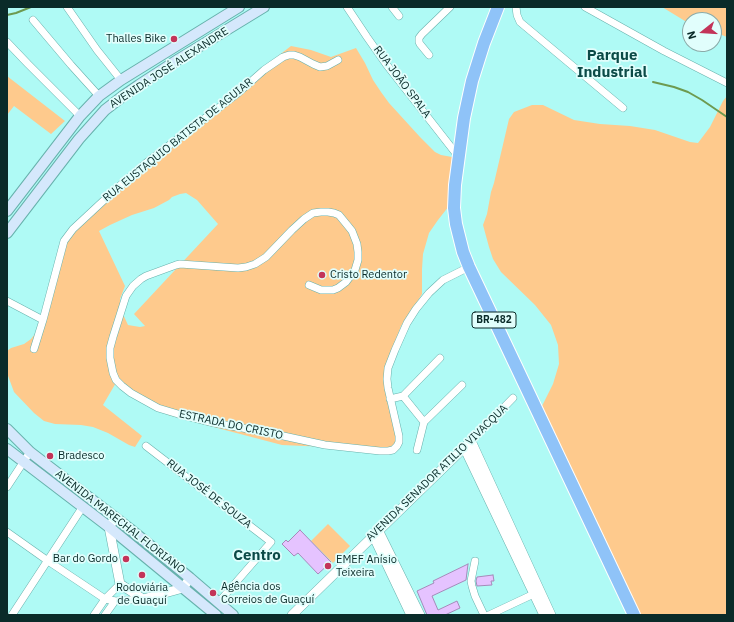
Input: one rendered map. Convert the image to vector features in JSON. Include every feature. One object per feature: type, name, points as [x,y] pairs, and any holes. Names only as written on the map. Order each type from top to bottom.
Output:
[{"type":"highway","name":"BR-482","points":[[498,7],[484,43],[472,81],[464,118],[454,185],[456,224],[463,252],[469,267],[634,615]]},
{"type":"main road","points":[[7,211],[80,116],[99,96],[121,80],[240,7]]},
{"type":"main road","name":"AVENIDA JOSÉ ALEXANDRE","points":[[7,233],[79,139],[98,117],[123,96],[264,7]]},
{"type":"main road","points":[[170,50],[176,55],[177,61]]},
{"type":"main road","points":[[15,200],[26,208]]},
{"type":"main road","name":"AVENIDA MARECHAL FLORIANO","points":[[7,429],[30,452],[116,518],[233,615]]},
{"type":"main road","name":"AVENIDA MARECHAL FLORIANO","points":[[7,449],[109,528],[216,615]]},
{"type":"street","points":[[67,7],[97,50],[121,80]]},
{"type":"street","name":"RUA JOÃO SPALA","points":[[347,7],[386,64],[458,156]]},
{"type":"street","points":[[392,7],[399,16]]},
{"type":"street","points":[[429,55],[420,44],[419,38],[450,7]]},
{"type":"street","points":[[516,7],[520,22],[623,108]]},
{"type":"street","points":[[585,7],[664,51],[727,83]]},
{"type":"street","points":[[33,20],[99,96]]},
{"type":"street","points":[[7,42],[80,116]]},
{"type":"street","name":"RUA EUSTAQUIO BATISTA DE AGUIAR","points":[[34,350],[64,241],[73,229],[116,189],[166,148],[238,93],[264,70],[283,57],[289,54],[294,54],[320,67],[327,66],[338,60]]},
{"type":"street","name":"ESTRADA DO CRISTO","points":[[309,285],[321,290],[333,290],[346,282],[355,270],[358,260],[357,244],[348,226],[339,215],[334,213],[313,213],[304,218],[262,261],[246,267],[238,268],[180,264],[146,276],[133,286],[126,296],[113,337],[110,348],[110,358],[116,380],[131,393],[158,408],[178,414],[325,446],[380,451],[393,450],[399,442],[387,378],[388,368],[395,350],[407,323],[429,293],[449,277],[469,267]]},
{"type":"street","points":[[7,301],[43,320]]},
{"type":"street","points":[[390,399],[403,396],[440,358]]},
{"type":"street","points":[[417,450],[424,422],[462,385]]},
{"type":"street","points":[[403,396],[424,422]]},
{"type":"street","name":"AVENIDA SENADOR ATILIO VIVACQUA","points":[[292,615],[513,398]]},
{"type":"street","points":[[467,444],[537,593],[551,615]]},
{"type":"street","name":"RUA JOSÉ DE SOUZA","points":[[146,446],[271,542],[218,603]]},
{"type":"street","points":[[7,486],[30,452]]},
{"type":"street","points":[[12,615],[82,508]]},
{"type":"street","points":[[116,518],[109,528],[120,584],[143,598]]},
{"type":"street","points":[[7,532],[105,599],[115,601],[143,598],[183,588],[190,578]]},
{"type":"street","points":[[376,533],[411,615]]},
{"type":"street","points":[[376,533],[420,615]]},
{"type":"street","points":[[475,561],[471,581],[475,596],[484,615]]},
{"type":"street","points":[[94,615],[105,599],[120,584]]},
{"type":"street","points":[[489,615],[537,593]]},
{"type":"street","points":[[537,593],[544,615]]},
{"type":"street","points":[[105,615],[115,601]]},
{"type":"shaded area","points":[[662,7],[727,7],[727,37],[722,35],[722,12],[682,12],[682,19]]},
{"type":"shaded area","points":[[291,46],[311,50],[331,57],[356,48],[373,80],[389,103],[435,152],[452,157],[449,206],[429,233],[423,254],[422,294],[401,326],[395,343],[391,370],[390,394],[397,440],[395,450],[282,445],[168,415],[131,395],[117,381],[103,405],[142,436],[135,447],[93,427],[55,424],[44,421],[14,392],[7,373],[7,351],[11,348],[24,344],[31,339],[38,330],[66,238],[113,191],[191,133],[248,79]],"holes":[[[186,193],[197,200],[218,224],[134,314],[145,326],[140,327],[128,325],[121,310],[120,299],[125,286],[99,231],[132,215],[154,208],[180,194]]]},
{"type":"shaded area","points":[[7,76],[65,121],[51,134],[14,106],[7,115]]},
{"type":"shaded area","points":[[727,96],[727,615],[637,615],[540,410],[553,384],[559,364],[558,345],[551,325],[535,305],[501,272],[493,259],[483,225],[487,214],[509,119],[514,112],[532,105],[543,105],[574,120],[655,130],[690,142],[698,143],[710,127]]},
{"type":"shaded area","points":[[328,524],[350,546],[333,563],[311,541]]},
{"type":"building","points":[[300,530],[331,562],[318,574],[298,553],[294,556],[282,544],[286,540],[288,542]]},
{"type":"building","points":[[468,564],[466,580],[432,596],[438,610],[457,601],[460,608],[445,615],[427,615],[417,591],[434,583],[433,581]]},
{"type":"building","points":[[493,575],[494,581],[491,581],[492,585],[477,586],[477,577]]},
{"type":"waterway","points":[[7,15],[31,7]]},
{"type":"waterway","points":[[653,82],[688,92],[727,117]]},
{"type":"place","name":"Thalles Bike","points":[[174,39]]},
{"type":"place","name":"Cristo Redentor","points":[[322,275]]},
{"type":"place","name":"Bradesco","points":[[50,456]]},
{"type":"place","name":"Bar do Gordo","points":[[126,559]]},
{"type":"place","name":"EMEF Anísio Teixeira","points":[[328,566]]},
{"type":"place","name":"Rodoviária de Guaçuí","points":[[142,575]]},
{"type":"place","name":"Agência dos Correios de Guaçuí","points":[[213,593]]},
{"type":"district","name":"Parque Industrial","points":[[612,64]]},
{"type":"district","name":"Centro","points":[[257,556]]}]
